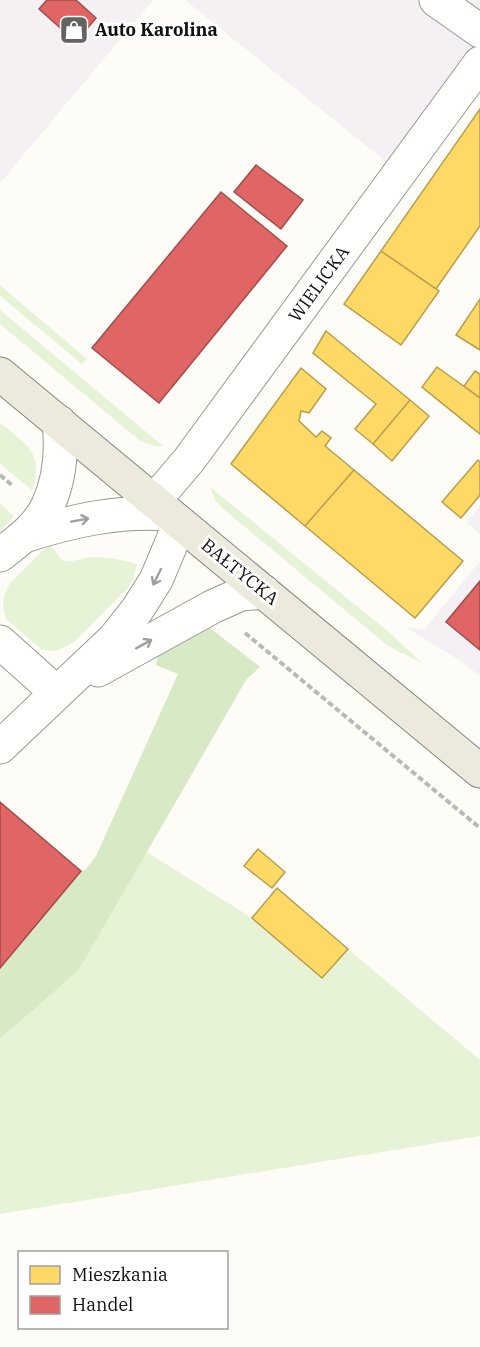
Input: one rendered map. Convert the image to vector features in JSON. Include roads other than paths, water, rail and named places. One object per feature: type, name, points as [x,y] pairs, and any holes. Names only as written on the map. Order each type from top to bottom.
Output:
[{"type":"main road","name":"BAŁTYCKA","points":[[0,374],[480,771]]},
{"type":"street","points":[[436,0],[480,31]]},
{"type":"street","name":"WIELICKA","points":[[57,693],[114,639],[137,610],[156,580],[168,513],[189,459],[480,63]]},
{"type":"street","points":[[12,546],[48,505],[59,464],[61,445],[59,422]]},
{"type":"street","points":[[12,546],[61,524],[83,519],[141,512],[168,513]]},
{"type":"street","points":[[0,747],[57,693],[212,607],[241,594],[264,592]]},
{"type":"street","points":[[0,642],[57,693]]},
{"type":"place","name":"Auto Karolina","points":[[74,30]]}]
